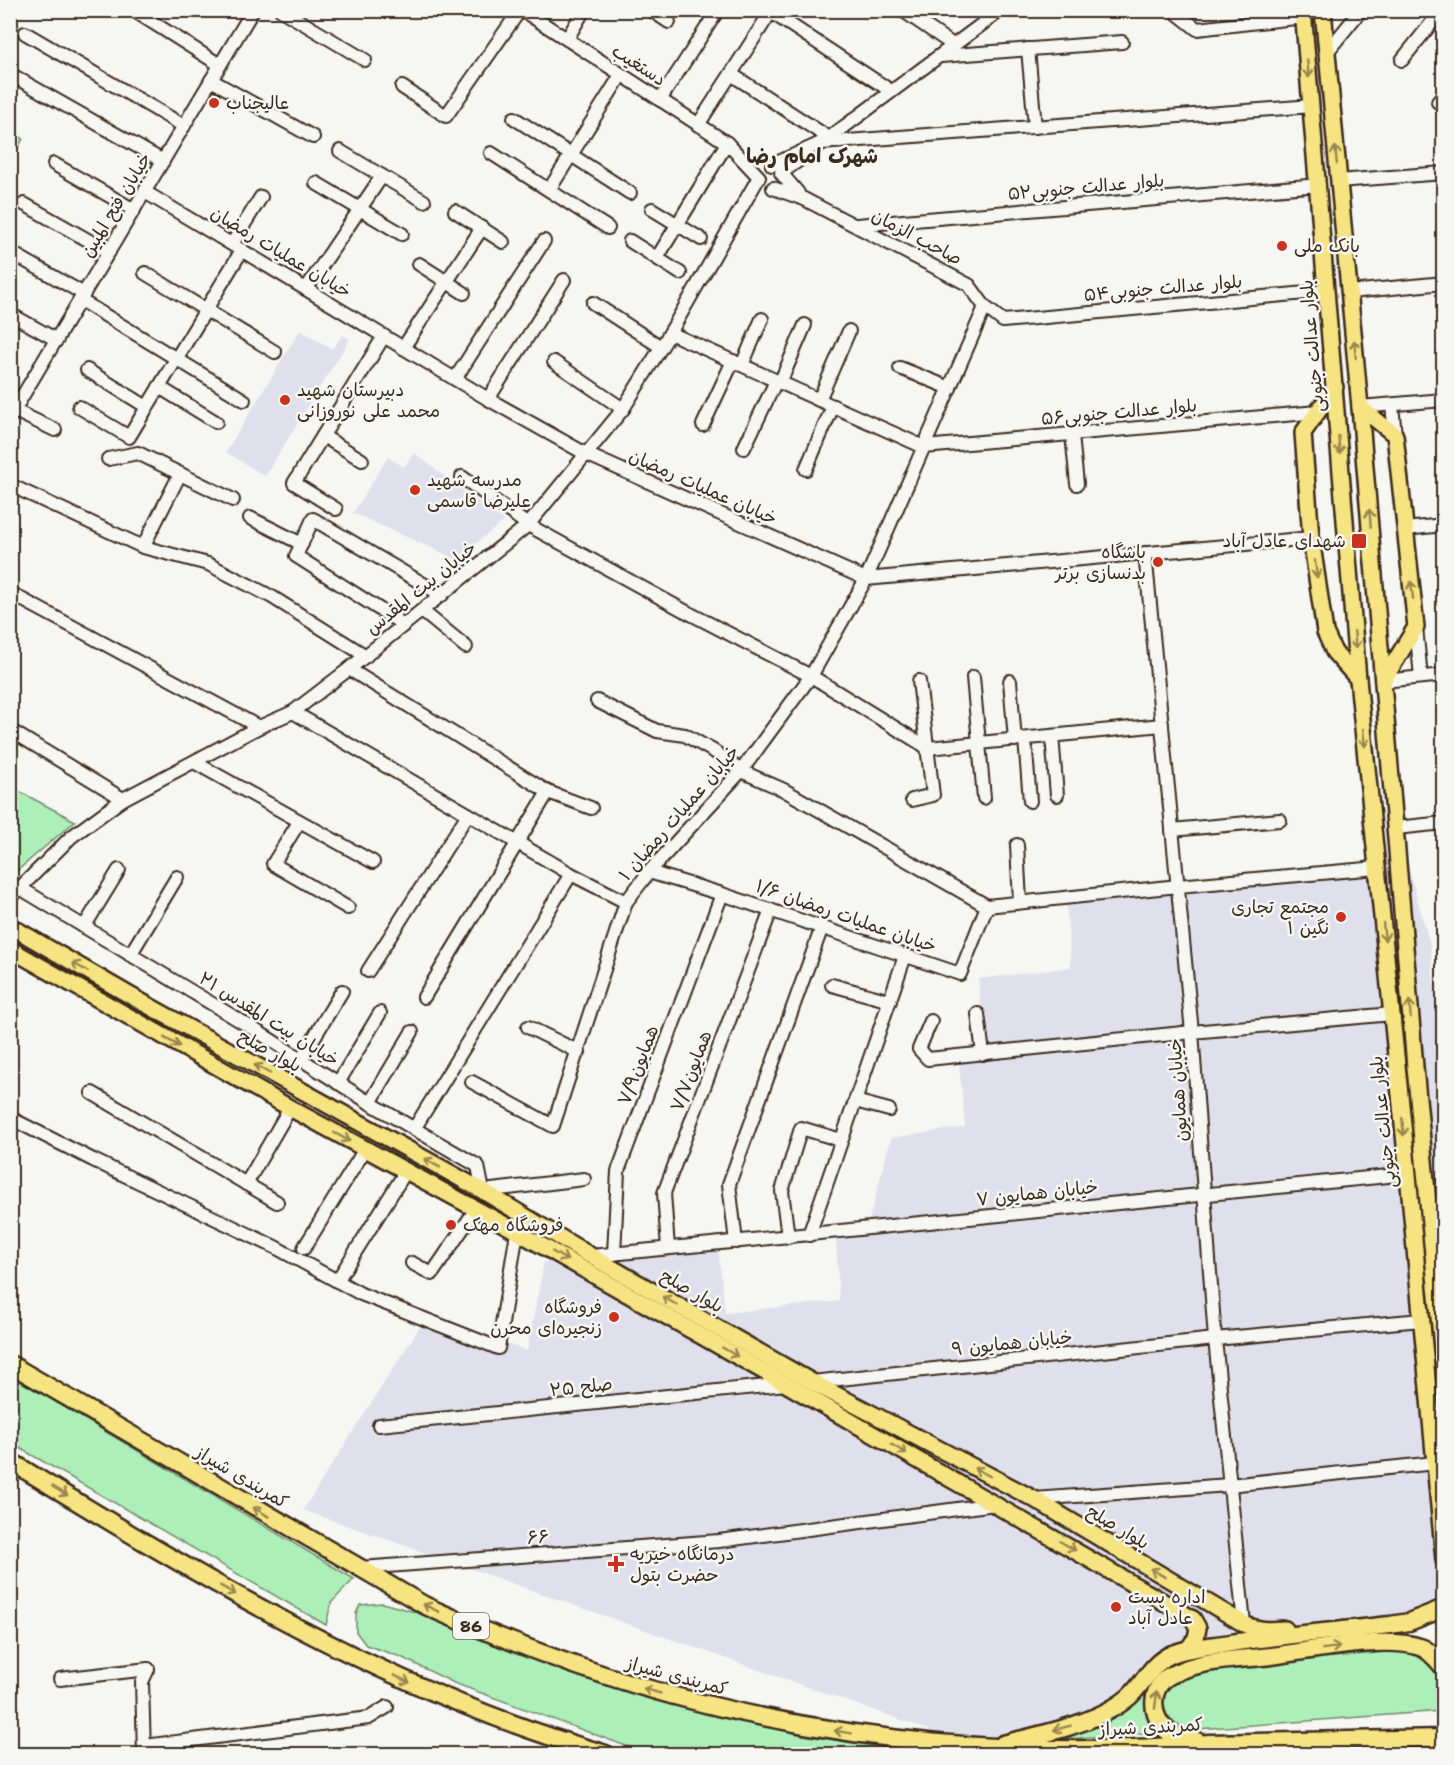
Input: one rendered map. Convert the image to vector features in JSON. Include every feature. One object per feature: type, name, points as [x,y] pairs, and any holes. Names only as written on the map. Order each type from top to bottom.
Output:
[{"type":"highway","name":"کمربندی شیراز","points":[[10,1364],[359,1568],[448,1617],[537,1652],[629,1684],[685,1700],[815,1727],[949,1747],[984,1749],[1095,1750],[1174,1747],[1209,1743],[1443,1738]]},
{"type":"highway","points":[[10,1461],[148,1545],[283,1621],[447,1700],[554,1740],[606,1755]]},
{"type":"highway","points":[[984,1749],[1071,1726],[1105,1712],[1130,1696],[1154,1665],[1170,1654],[1240,1641],[1409,1622],[1443,1608]]},
{"type":"highway","points":[[1209,1743],[1173,1735],[1160,1724],[1155,1715],[1154,1705],[1159,1685],[1171,1674],[1196,1665],[1376,1643],[1420,1647],[1433,1655],[1443,1668]]},
{"type":"main road","name":"بلوار عدالت جنوبی","points":[[1323,10],[1350,292],[1415,1067],[1443,1369]]},
{"type":"main road","name":"بلوار عدالت جنوبی","points":[[1304,14],[1358,679],[1408,1174],[1443,1560]]},
{"type":"main road","points":[[1318,412],[1335,387]]},
{"type":"main road","points":[[1360,407],[1395,435],[1416,627],[1383,681]]},
{"type":"main road","name":"بلوار عدالت جنوبی","points":[[1318,412],[1303,433],[1311,538],[1325,632],[1334,652],[1358,679]]},
{"type":"main road","name":"بلوار صلح","points":[[10,926],[131,996],[483,1191],[591,1256],[812,1382],[1034,1500],[1253,1629],[1337,1625],[1372,1627]]},
{"type":"main road","name":"بلوار صلح","points":[[10,949],[290,1108],[518,1232],[1193,1619],[1198,1628],[1196,1638],[1188,1649]]},
{"type":"main road","points":[[121,1013],[131,996]]},
{"type":"main road","points":[[1397,1069],[1415,1067]]},
{"type":"main road","points":[[1115,1574],[1128,1556]]},
{"type":"street","points":[[133,10],[220,65]]},
{"type":"street","name":"خیابان فتح المبین","points":[[14,406],[57,340],[253,10]]},
{"type":"street","points":[[281,10],[365,60]]},
{"type":"street","points":[[402,87],[446,116],[521,10]]},
{"type":"street","name":"دستغیب","points":[[521,10],[731,147],[804,199]]},
{"type":"street","points":[[567,39],[584,10]]},
{"type":"street","points":[[651,10],[669,22]]},
{"type":"street","points":[[660,100],[718,10]]},
{"type":"street","points":[[902,10],[953,45]]},
{"type":"street","points":[[769,176],[825,141],[1001,10]]},
{"type":"street","points":[[1173,10],[1197,29],[1304,14]]},
{"type":"street","points":[[1327,52],[1361,10]]},
{"type":"street","points":[[1402,60],[1442,10]]},
{"type":"street","points":[[698,125],[772,11],[891,91]]},
{"type":"street","points":[[25,33],[184,126]]},
{"type":"street","points":[[939,56],[1122,42]]},
{"type":"street","points":[[1028,49],[1035,127]]},
{"type":"street","points":[[10,74],[163,161]]},
{"type":"street","points":[[731,74],[825,141],[1312,106]]},
{"type":"street","points":[[549,190],[621,75]]},
{"type":"street","points":[[211,80],[313,138]]},
{"type":"street","points":[[514,118],[630,193]]},
{"type":"street","points":[[657,258],[677,224],[731,147]]},
{"type":"street","points":[[340,151],[424,201]]},
{"type":"street","points":[[491,153],[608,228]]},
{"type":"street","points":[[54,165],[134,210]]},
{"type":"street","points":[[1338,181],[1443,173]]},
{"type":"street","points":[[306,289],[382,176]]},
{"type":"street","name":"خیابان بیت المقدس","points":[[10,898],[71,837],[123,799],[259,727],[293,712],[528,525],[623,409],[670,333],[748,197],[769,176]]},
{"type":"street","points":[[316,183],[402,234]]},
{"type":"street","name":"بلوار عدالت جنوبی۵۲","points":[[857,225],[1319,185]]},
{"type":"street","name":"خیابان عملیات رمضان","points":[[145,192],[488,399],[586,454],[866,579],[1311,538]]},
{"type":"street","points":[[79,406],[129,436],[206,310],[261,197]]},
{"type":"street","name":"صاحب الزمان","points":[[804,199],[969,285],[986,308],[1003,321]]},
{"type":"street","points":[[24,204],[109,252]]},
{"type":"street","points":[[652,208],[701,239]]},
{"type":"street","points":[[455,211],[504,242]]},
{"type":"street","points":[[404,348],[482,228]]},
{"type":"street","points":[[455,379],[544,241]]},
{"type":"street","points":[[630,241],[680,273]]},
{"type":"street","points":[[10,252],[244,400]]},
{"type":"street","points":[[419,264],[464,293]]},
{"type":"street","points":[[145,273],[275,352]]},
{"type":"street","points":[[488,399],[564,280]]},
{"type":"street","points":[[1350,292],[1443,282]]},
{"type":"street","name":"بلوار عدالت جنوبی۵۴","points":[[1003,321],[1327,291]]},
{"type":"street","points":[[593,303],[661,347]]},
{"type":"street","name":"خیابان عملیات رمضان ۱","points":[[472,1082],[553,1126],[626,902],[741,771],[811,676],[866,579],[986,308]]},
{"type":"street","points":[[10,314],[57,340]]},
{"type":"street","points":[[704,425],[762,319]]},
{"type":"street","points":[[744,448],[805,325]]},
{"type":"street","points":[[819,400],[849,331]]},
{"type":"street","points":[[670,333],[924,447]]},
{"type":"street","points":[[336,509],[294,483],[384,336]]},
{"type":"street","points":[[554,362],[623,409]]},
{"type":"street","points":[[900,368],[950,388]]},
{"type":"street","points":[[87,370],[147,407]]},
{"type":"street","points":[[159,387],[216,422]]},
{"type":"street","points":[[1360,407],[1443,400]]},
{"type":"street","points":[[1392,405],[1395,435]]},
{"type":"street","points":[[14,406],[55,430]]},
{"type":"street","points":[[806,469],[833,406]]},
{"type":"street","name":"بلوار عدالت جنوبی۵۶","points":[[924,447],[1318,412]]},
{"type":"street","points":[[1072,435],[1077,484]]},
{"type":"street","points":[[323,436],[362,460]]},
{"type":"street","points":[[108,459],[138,453],[233,500]]},
{"type":"street","points":[[143,547],[180,474]]},
{"type":"street","points":[[462,477],[528,525],[683,610],[811,676],[928,748],[1162,725]]},
{"type":"street","points":[[10,485],[143,547],[208,564],[272,597],[366,656]]},
{"type":"street","points":[[250,518],[302,544]]},
{"type":"street","points":[[404,625],[296,556],[313,519],[442,595]]},
{"type":"street","points":[[1405,528],[1443,525]]},
{"type":"street","name":"خیابان همایون","points":[[1145,553],[1192,1032],[1215,1339],[1244,1624]]},
{"type":"street","points":[[10,593],[259,727]]},
{"type":"street","points":[[422,610],[466,647]]},
{"type":"street","points":[[1416,627],[1421,677]]},
{"type":"street","points":[[349,669],[548,792],[591,808]]},
{"type":"street","points":[[1383,681],[1443,675]]},
{"type":"street","points":[[973,677],[984,798]]},
{"type":"street","points":[[912,800],[933,795],[919,681]]},
{"type":"street","points":[[1010,681],[1030,801]]},
{"type":"street","points":[[597,701],[657,731],[685,735],[715,752],[741,771],[784,790],[987,906],[1377,868]]},
{"type":"street","points":[[293,712],[571,874],[626,902]]},
{"type":"street","points":[[10,730],[123,799]]},
{"type":"street","points":[[1052,736],[1057,795]]},
{"type":"street","points":[[194,762],[373,862]]},
{"type":"street","points":[[424,997],[548,792]]},
{"type":"street","points":[[368,971],[468,814]]},
{"type":"street","points":[[1172,830],[1280,820]]},
{"type":"street","points":[[299,822],[273,864],[348,908]]},
{"type":"street","points":[[1396,828],[1443,823]]},
{"type":"street","points":[[1017,844],[1020,902]]},
{"type":"street","points":[[84,927],[119,870]]},
{"type":"street","name":"خیابان عملیات رمضان ۱/۶","points":[[650,873],[722,894],[960,974],[987,906]]},
{"type":"street","points":[[414,1129],[571,874]]},
{"type":"street","points":[[130,955],[177,877]]},
{"type":"street","name":"خیابان بیت المقدس ۲۱","points":[[20,888],[370,1103],[478,1166],[483,1191]]},
{"type":"street","name":"همایون۷/۹","points":[[614,1254],[618,1171],[722,894]]},
{"type":"street","name":"همایون۷/۷","points":[[668,1248],[664,1193],[771,910]]},
{"type":"street","points":[[736,1242],[729,1184],[822,927]]},
{"type":"street","points":[[808,1235],[905,956]]},
{"type":"street","points":[[832,985],[890,1001]]},
{"type":"street","points":[[301,1059],[342,991]]},
{"type":"street","points":[[338,1083],[380,1013]]},
{"type":"street","points":[[978,1014],[983,1054]]},
{"type":"street","points":[[931,1021],[919,1049],[928,1059],[1392,1014]]},
{"type":"street","points":[[528,1027],[579,1052]]},
{"type":"street","points":[[370,1103],[412,1032]]},
{"type":"street","points":[[92,1093],[277,1202]]},
{"type":"street","points":[[855,1101],[889,1110]]},
{"type":"street","points":[[246,1184],[290,1108]]},
{"type":"street","points":[[10,1119],[275,1247],[337,1281],[400,1310],[498,1348],[518,1232]]},
{"type":"street","points":[[788,1237],[782,1191],[801,1128],[841,1140]]},
{"type":"street","points":[[304,1248],[365,1149]]},
{"type":"street","points":[[337,1281],[405,1171]]},
{"type":"street","name":"خیابان همایون ۷","points":[[591,1256],[1408,1174]]},
{"type":"street","points":[[483,1191],[584,1179]]},
{"type":"street","points":[[412,1263],[432,1274],[476,1209]]},
{"type":"street","name":"خیابان همایون ۹","points":[[812,1382],[1321,1328],[1421,1320]]},
{"type":"street","name":"صلح ۲۵","points":[[379,1425],[786,1384]]},
{"type":"street","points":[[1034,1500],[1229,1485],[1435,1463]]},
{"type":"street","name":"۶۶","points":[[359,1568],[719,1541],[995,1504]]},
{"type":"street","points":[[60,1679],[148,1669],[142,1682],[144,1750],[369,1718],[387,1707]]},
{"type":"shaded area","name":"دبیرستان شهید محمد علی نوروزانی","points":[[300,330],[332,349],[342,335],[350,339],[265,476],[226,452]]},
{"type":"shaded area","name":"مدرسه شهید علیرضا قاسمی","points":[[414,453],[504,521],[456,559],[353,513],[388,457],[404,467]]},
{"type":"shaded area","points":[[1408,867],[1430,944],[1444,1078],[1443,1612],[1226,1632],[1214,1720],[984,1749],[303,1510],[428,1314],[527,1351],[544,1262],[718,1247],[725,1313],[839,1301],[836,1240],[865,1235],[891,1138],[965,1127],[958,1051],[985,1048],[978,979],[1071,967],[1065,889]]},
{"type":"green space","points":[[11,131],[23,139],[11,159]]},
{"type":"green space","points":[[11,787],[75,821],[11,876]]},
{"type":"green space","points":[[10,1375],[354,1579],[331,1603],[326,1625],[11,1443]]},
{"type":"green space","points":[[382,1603],[430,1616],[563,1669],[802,1735],[942,1754],[648,1754],[454,1683],[401,1657],[366,1645],[356,1632],[356,1614],[360,1605]]},
{"type":"green space","points":[[1403,1630],[1402,1633],[1185,1658],[1162,1668],[1153,1685],[1150,1706],[1158,1732],[1066,1739],[1098,1723],[1127,1704],[1148,1683],[1159,1666],[1174,1657]]},
{"type":"green space","points":[[1406,1650],[1419,1652],[1439,1673],[1442,1711],[1197,1729],[1184,1727],[1172,1721],[1163,1704],[1163,1697],[1169,1684],[1203,1670]]},
{"type":"green space","points":[[1443,1750],[1443,1754],[1338,1754]]},
{"type":"place","name":"عالیجناب","points":[[214,103]]},
{"type":"place","name":"بانک ملی","points":[[1282,246]]},
{"type":"place","name":"دبیرستان شهید محمد علی نوروزانی","points":[[285,400]]},
{"type":"place","name":"مدرسه شهید علیرضا قاسمی","points":[[415,490]]},
{"type":"place","name":"شهدای عادل آباد","points":[[1359,541]]},
{"type":"place","name":"باشگاه بدنسازی برتر","points":[[1158,562]]},
{"type":"place","name":"مجتمع تجاری نگین ۱","points":[[1341,917]]},
{"type":"place","name":"فروشگاه مهک","points":[[451,1225]]},
{"type":"place","name":"فروشگاه زنجیره‌ای محرن","points":[[614,1317]]},
{"type":"place","name":"درمانگاه خیریه حضرت بتول","points":[[616,1564]]},
{"type":"place","name":"اداره پست عادل آباد","points":[[1116,1607]]},
{"type":"district","name":"شهرک امام رضا","points":[[812,156]]}]
